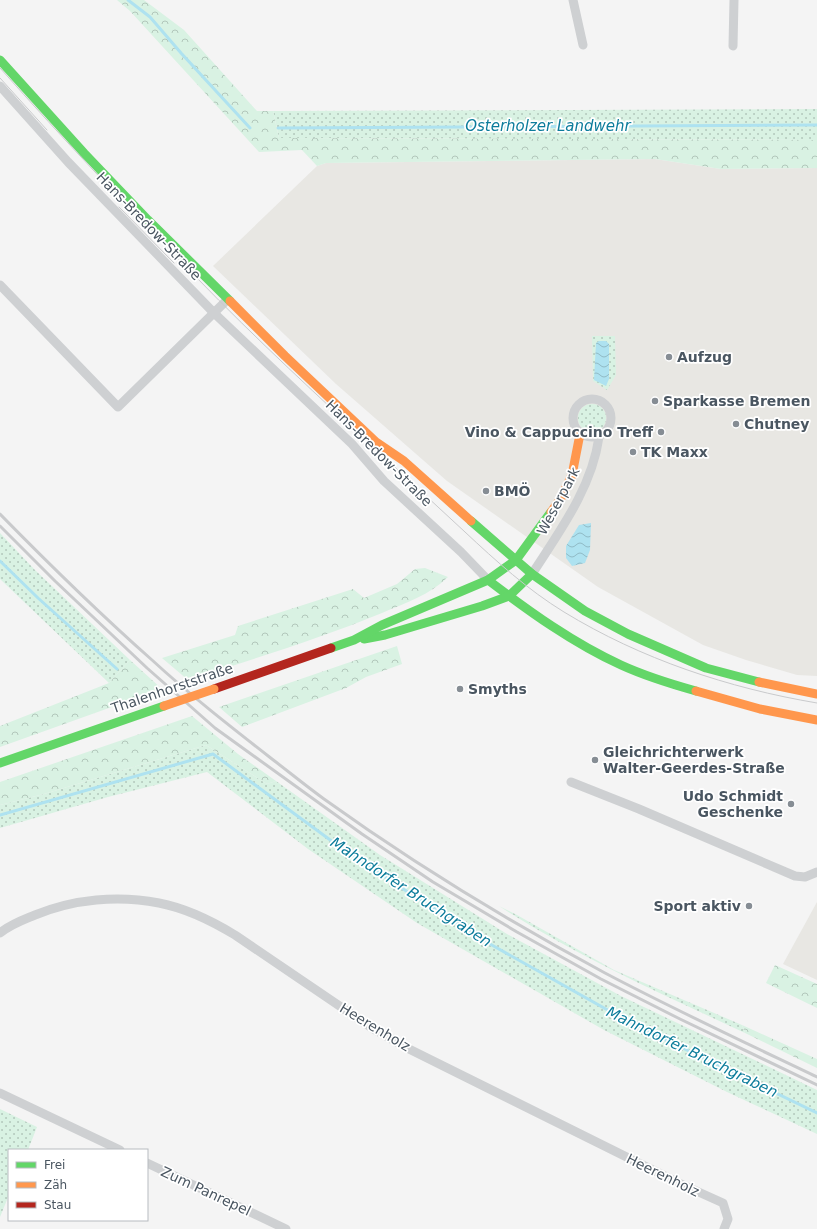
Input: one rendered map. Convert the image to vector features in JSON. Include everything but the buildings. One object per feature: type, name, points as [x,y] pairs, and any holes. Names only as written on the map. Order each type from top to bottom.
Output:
[{"type":"main road","name":"Hans-Bredow-Straße","points":[[0,60],[84,153],[148,220],[227,300],[321,391],[376,442],[404,461],[532,574],[584,611],[628,634],[706,668],[762,683],[817,694]]},
{"type":"main road","name":"Weserpark","points":[[516,560],[561,498],[572,475],[580,434]]},
{"type":"main road","name":"Thalenhorststraße","points":[[0,763],[354,640],[382,625],[488,580],[516,560]]},
{"type":"main road","points":[[509,596],[532,574]]},
{"type":"main road","name":"Hans-Bredow-Straße","points":[[488,580],[567,635],[613,661],[640,673],[734,703],[771,712],[817,720]]},
{"type":"main road","name":"Thalenhorststraße","points":[[354,640],[385,635],[482,606],[509,596]]},
{"type":"street","points":[[573,0],[584,44]]},
{"type":"street","points":[[733,46],[734,0]]},
{"type":"street","name":"Hans-Bredow-Straße","points":[[0,86],[68,162],[214,313],[352,444],[384,481],[461,552],[488,580]]},
{"type":"street","points":[[0,285],[118,407],[227,300]]},
{"type":"street","name":"Weserpark","points":[[532,574],[571,512],[588,476],[597,450],[599,437],[610,427],[612,420],[611,413],[605,404],[595,399],[584,401],[576,408],[574,413],[574,423],[580,434]]},
{"type":"street","points":[[580,434],[589,438],[599,437]]},
{"type":"street","points":[[571,782],[639,809],[795,876],[805,877],[817,872]]},
{"type":"street","name":"Heerenholz","points":[[0,933],[8,926],[50,908],[96,899],[136,900],[160,903],[213,922],[235,935],[372,1028],[407,1048],[683,1185],[723,1203],[728,1219],[724,1229]]},
{"type":"street","points":[[0,1093],[118,1149]]},
{"type":"street","name":"Zum Panrepel","points":[[148,1163],[286,1229]]},
{"type":"shaded area","points":[[655,159],[721,169],[817,168],[817,676],[797,675],[746,660],[703,645],[598,587],[447,481],[336,384],[213,266],[317,166],[326,163]]},
{"type":"shaded area","points":[[817,902],[817,980],[783,964]]},
{"type":"green space","points":[[117,0],[144,0],[184,30],[257,111],[273,111],[279,138],[817,140],[817,168],[721,169],[655,159],[326,163],[317,166],[302,150],[259,152],[130,11]]},
{"type":"green space","points":[[817,109],[817,140],[279,138],[273,111]]},
{"type":"green space","points":[[592,336],[615,336],[616,375],[607,390],[593,381]]},
{"type":"green space","points":[[592,404],[602,408],[606,418],[602,428],[592,432],[582,428],[578,418],[582,408]]},
{"type":"green space","points":[[0,533],[35,570],[130,660],[109,683],[0,579]]},
{"type":"green space","points":[[425,568],[448,577],[425,594],[408,602],[310,640],[188,680],[162,658],[235,635],[238,626],[353,589],[364,598],[397,584],[415,569]]},
{"type":"green space","points":[[397,646],[402,664],[366,677],[346,688],[242,727],[219,707]]},
{"type":"green space","points":[[130,660],[162,689],[0,747],[0,726],[109,683]]},
{"type":"green space","points":[[192,716],[238,754],[276,781],[267,784],[206,745],[44,794],[0,805],[0,782]]},
{"type":"green space","points":[[206,745],[267,784],[276,781],[380,855],[507,934],[621,996],[817,1090],[817,1134],[727,1092],[604,1030],[417,923],[308,849],[207,772],[108,797],[0,828],[0,805],[44,794]]},
{"type":"green space","points":[[499,906],[614,970],[742,1025],[745,1033],[589,958]]},
{"type":"green space","points":[[775,965],[817,984],[817,1008],[766,983]]},
{"type":"green space","points":[[742,1025],[817,1059],[817,1068],[745,1033]]},
{"type":"green space","points":[[0,1109],[37,1127],[28,1149],[8,1149],[8,1197],[0,1217]]},
{"type":"water","points":[[599,341],[606,341],[609,344],[609,379],[606,386],[594,380],[596,343]]},
{"type":"water","points":[[591,523],[590,550],[585,563],[572,566],[566,558],[566,546],[579,525]]},
{"type":"waterway","name":"Osterholzer Landwehr","points":[[128,0],[150,17],[250,128]]},
{"type":"waterway","name":"Osterholzer Landwehr","points":[[278,128],[817,125]]},
{"type":"waterway","points":[[0,561],[38,598],[117,669]]},
{"type":"waterway","name":"Mahndorfer Bruchgraben","points":[[0,815],[213,754],[333,842],[400,887],[490,944],[629,1022],[817,1113]]},
{"type":"tram line","points":[[0,68],[121,200],[242,323],[477,543],[525,585],[564,612],[593,629],[624,644],[686,670],[751,689],[817,703]]},
{"type":"tram line","points":[[0,78],[47,130]]},
{"type":"tram line","points":[[119,207],[174,263]]},
{"type":"railway","points":[[0,514],[56,570],[181,686],[304,784],[358,823],[426,868],[497,912],[605,973],[817,1077]]},
{"type":"railway","points":[[0,526],[55,581],[147,668],[215,728],[362,834],[433,882],[517,932],[601,979],[817,1085]]},
{"type":"traffic: fast","points":[[0,60],[84,153],[148,220],[230,301]]},
{"type":"traffic: fast","points":[[331,648],[354,640],[382,625],[488,580],[516,560],[551,512]]},
{"type":"traffic: fast","points":[[471,521],[532,574],[585,611],[628,634],[706,668],[759,682]]},
{"type":"traffic: fast","points":[[364,639],[385,635],[482,606],[509,596],[532,574]]},
{"type":"traffic: fast","points":[[488,580],[552,626],[586,647],[630,669],[668,683],[696,691]]},
{"type":"traffic: fast","points":[[0,763],[164,706]]},
{"type":"traffic: slow","points":[[230,301],[285,356],[376,442],[404,461],[471,521]]},
{"type":"traffic: slow","points":[[551,512],[561,498],[572,475],[580,434]]},
{"type":"traffic: slow","points":[[759,682],[817,694]]},
{"type":"traffic: slow","points":[[164,706],[214,689]]},
{"type":"traffic: slow","points":[[696,691],[760,709],[817,720]]},
{"type":"traffic: jam","points":[[214,689],[331,648]]},
{"type":"place","name":"Aufzug","points":[[669,357]]},
{"type":"place","name":"Sparkasse Bremen","points":[[655,401]]},
{"type":"place","name":"Chutney","points":[[736,424]]},
{"type":"place","name":"Vino & Cappuccino Treff","points":[[661,432]]},
{"type":"place","name":"TK Maxx","points":[[633,452]]},
{"type":"place","name":"BMÖ","points":[[486,491]]},
{"type":"place","name":"Smyths","points":[[460,689]]},
{"type":"place","name":"Gleichrichterwerk Walter-Geerdes-Straße","points":[[595,760]]},
{"type":"place","name":"Udo Schmidt Geschenke","points":[[791,804]]},
{"type":"place","name":"Sport aktiv","points":[[749,906]]}]
